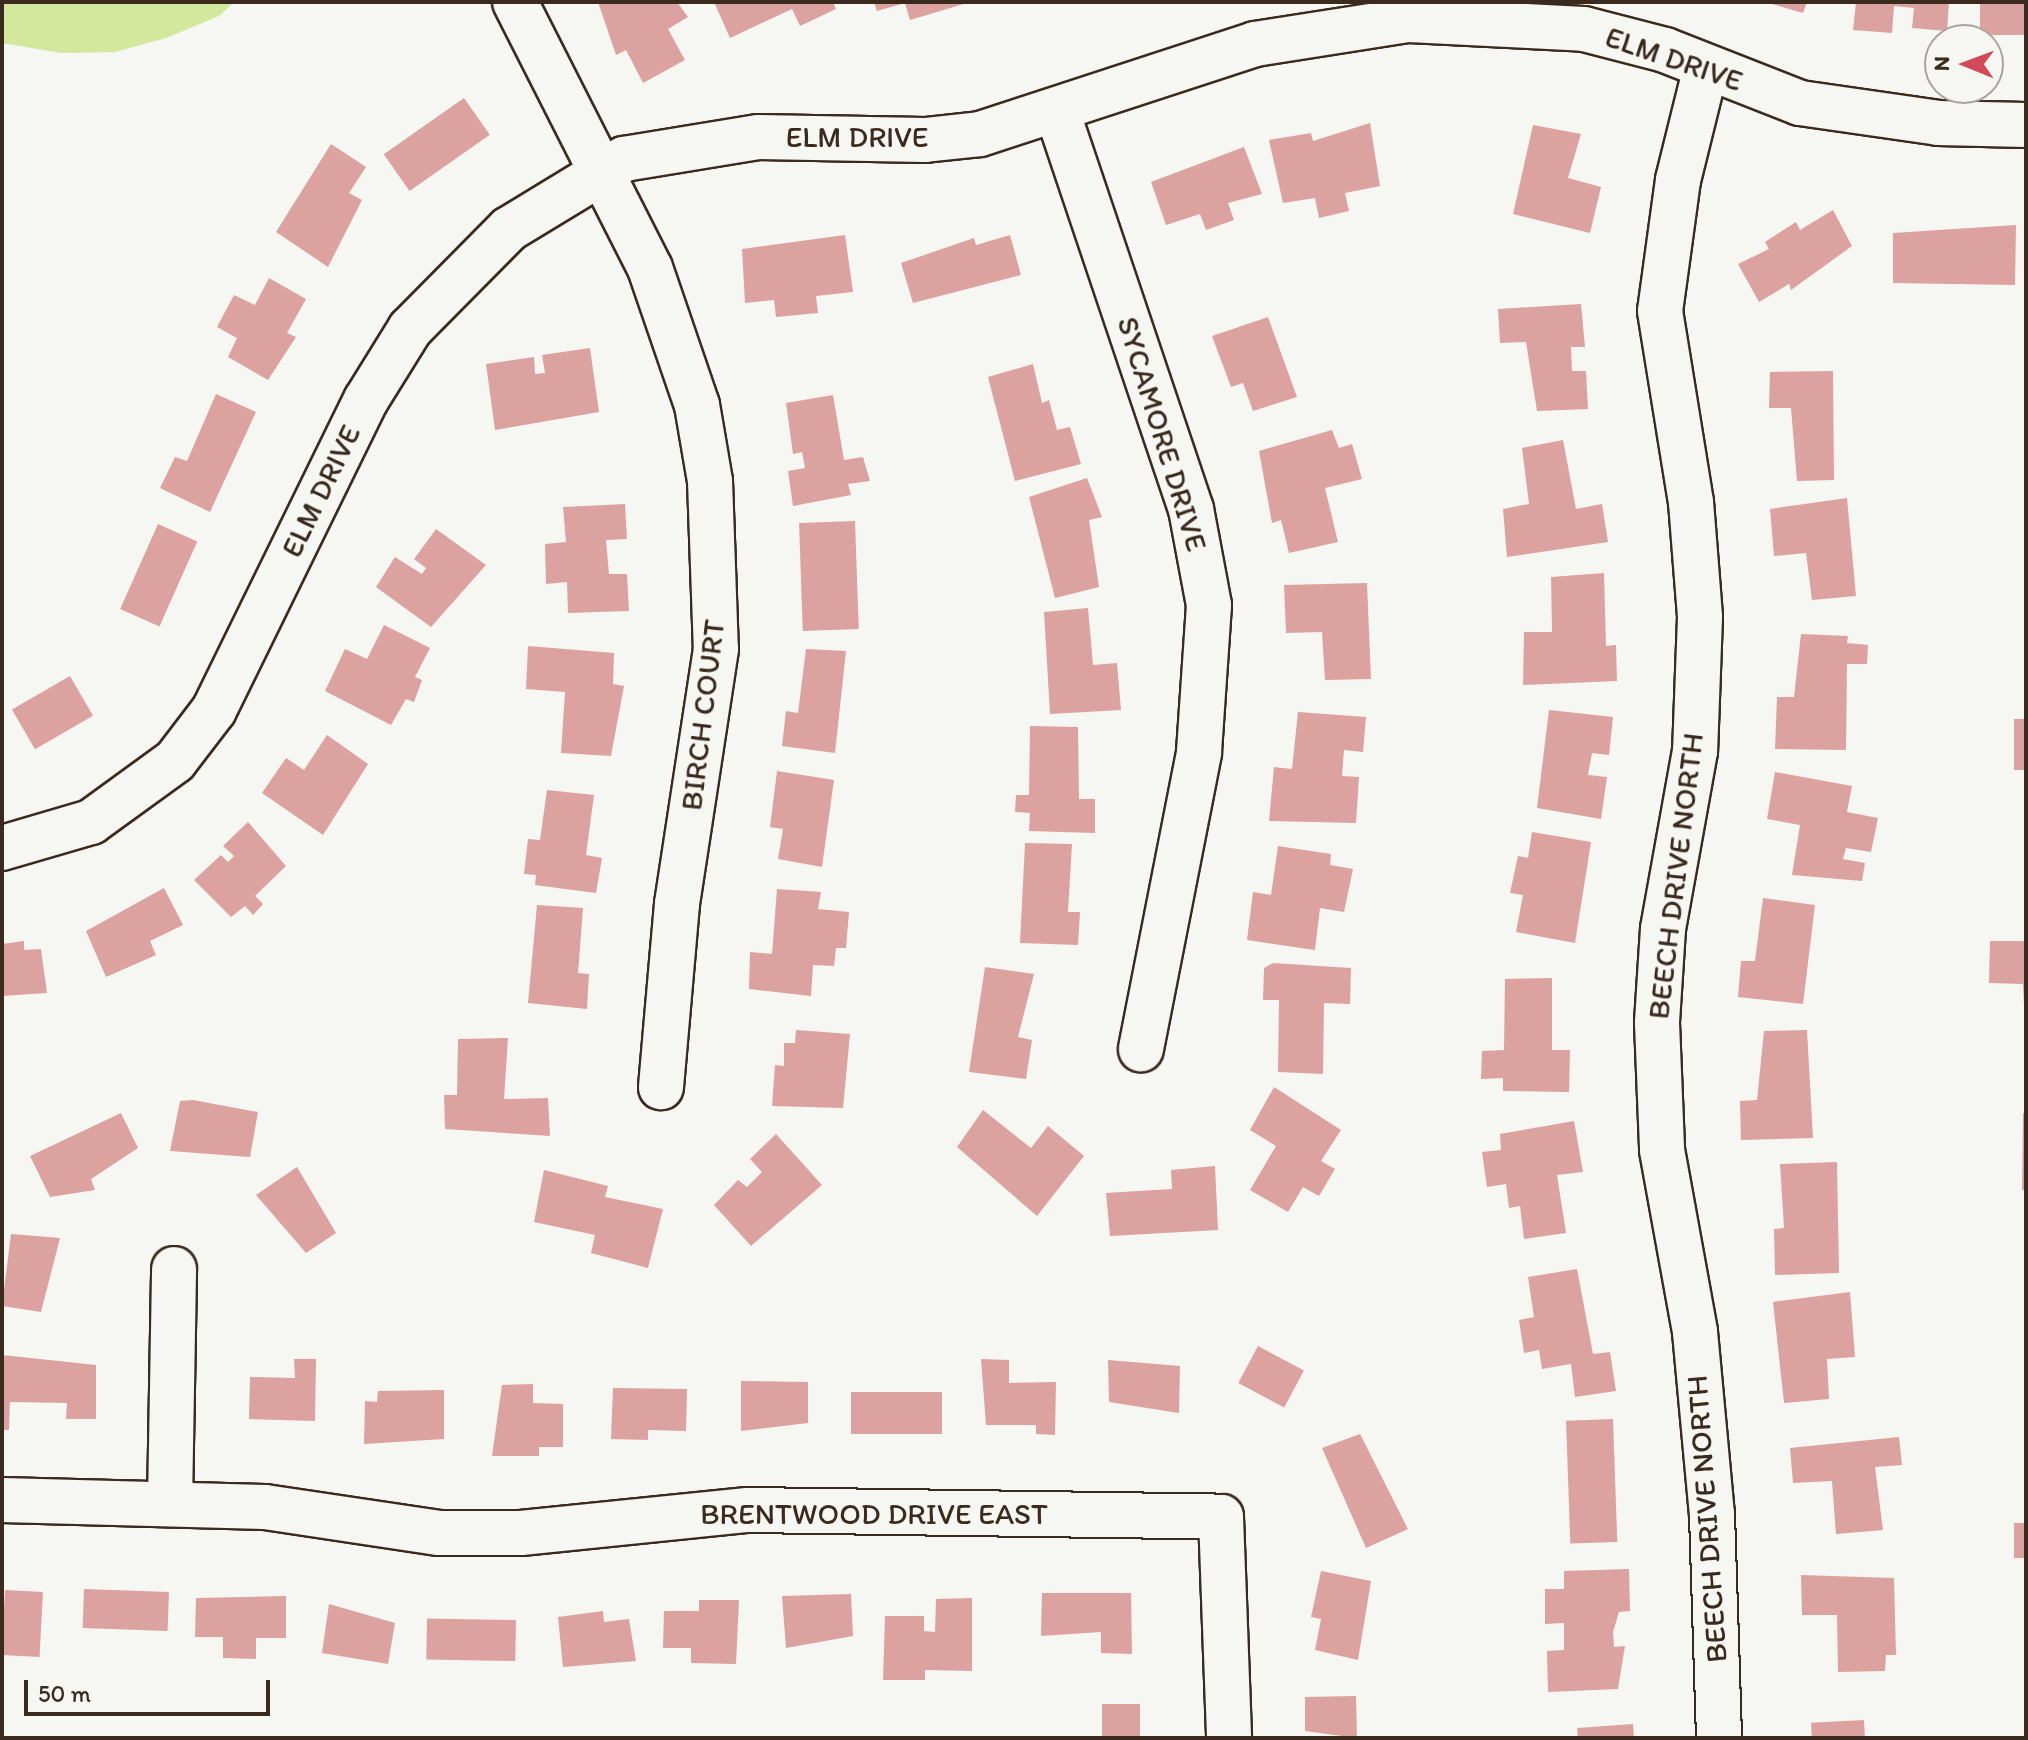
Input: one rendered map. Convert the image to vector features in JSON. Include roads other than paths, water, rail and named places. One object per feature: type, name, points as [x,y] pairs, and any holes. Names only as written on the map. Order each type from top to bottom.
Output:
[{"type":"street","name":"BIRCH COURT","points":[[515,2],[601,171],[674,329],[697,405],[716,549],[716,649],[677,904],[661,1087]]},
{"type":"street","name":"ELM DRIVE","points":[[2,848],[91,822],[175,761],[214,710],[366,400],[410,329],[509,229],[601,171],[661,148],[758,137],[925,140],[1057,111],[1255,44],[1409,20],[1584,29],[1706,67],[1800,103],[1854,114],[2026,125]]},
{"type":"street","name":"BEECH DRIVE NORTH","points":[[1706,67],[1678,180],[1660,311],[1691,502],[1700,617],[1695,751],[1663,929],[1657,1023],[1662,1150],[1695,1332],[1712,1514],[1719,1738]]},
{"type":"street","name":"SYCAMORE DRIVE","points":[[1057,111],[1191,509],[1209,605],[1199,753],[1141,1049]]},
{"type":"street","points":[[170,1503],[174,1269]]},
{"type":"street","name":"BRENTWOOD DRIVE EAST","points":[[2,1500],[170,1503],[327,1513],[438,1533],[561,1530],[748,1510],[1221,1517],[1229,1738]]}]
